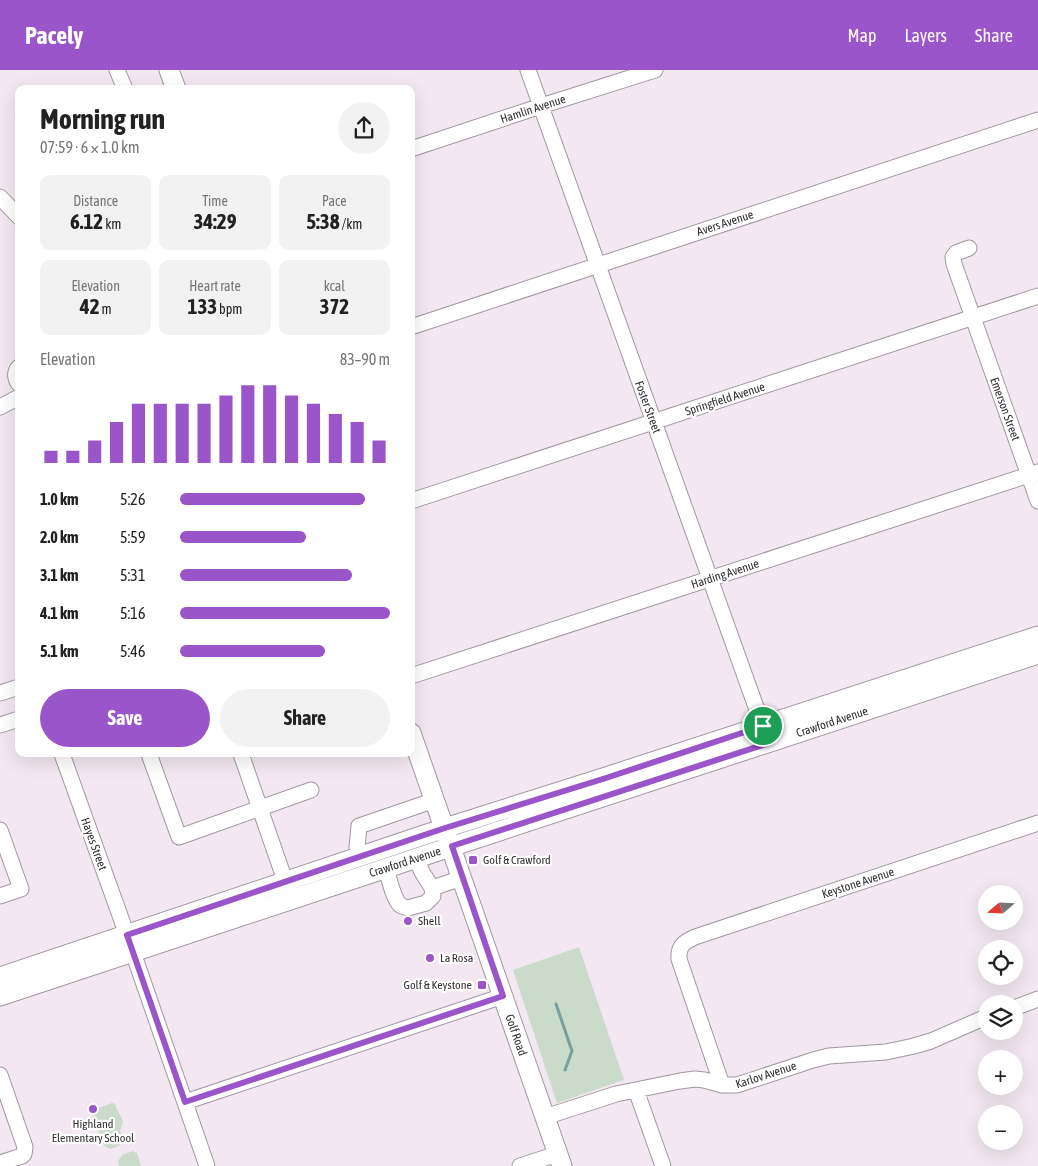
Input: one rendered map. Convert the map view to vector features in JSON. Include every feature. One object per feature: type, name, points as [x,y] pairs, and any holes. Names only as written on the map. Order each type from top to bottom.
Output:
[{"type":"main road","points":[[169,70],[175,85]]},
{"type":"main road","name":"Crawford Avenue","points":[[0,977],[130,943],[288,891],[386,868],[1038,636]]},
{"type":"main road","name":"Crawford Avenue","points":[[288,891],[361,856],[445,828],[606,778],[766,734],[1038,654]]},
{"type":"main road","name":"Golf Road","points":[[415,744],[560,1160]]},
{"type":"main road","name":"Crawford Avenue","points":[[0,996],[130,943]]},
{"type":"street","points":[[117,70],[123,85]]},
{"type":"street","name":"Foster Street","points":[[528,70],[766,734]]},
{"type":"street","name":"Hamlin Avenue","points":[[415,148],[655,70]]},
{"type":"street","name":"Avers Avenue","points":[[415,326],[1038,120]]},
{"type":"street","points":[[0,197],[15,212]]},
{"type":"street","name":"Emerson Street","points":[[969,248],[956,253],[953,257],[954,264],[972,318],[1033,474],[1038,501]]},
{"type":"street","name":"Springfield Avenue","points":[[415,500],[1038,296]]},
{"type":"street","points":[[0,407],[15,399]]},
{"type":"street","name":"Harding Avenue","points":[[415,675],[1033,474]]},
{"type":"street","points":[[0,693],[15,687]]},
{"type":"street","points":[[0,726],[15,720]]},
{"type":"street","name":"Hayes Street","points":[[63,757],[207,1166]]},
{"type":"street","points":[[150,757],[178,837],[311,790]]},
{"type":"street","points":[[242,757],[288,891]]},
{"type":"street","points":[[361,856],[357,847],[359,826],[435,800]]},
{"type":"street","name":"Keystone Avenue","points":[[722,1086],[681,965],[678,952],[683,942],[1038,823]]},
{"type":"street","points":[[0,830],[21,889],[0,896]]},
{"type":"street","points":[[386,868],[396,899],[401,906],[408,908],[426,903],[433,896],[432,888],[416,858]]},
{"type":"street","points":[[432,888],[462,878]]},
{"type":"street","points":[[185,1102],[503,996]]},
{"type":"street","points":[[1023,1005],[1038,1000]]},
{"type":"street","name":"Karlov Avenue","points":[[545,1117],[616,1094],[680,1081],[695,1079],[722,1086],[737,1085],[829,1056],[886,1052],[914,1046],[931,1041],[978,1020]]},
{"type":"street","points":[[0,1076],[25,1147],[22,1156],[0,1163]]},
{"type":"street","points":[[636,1090],[663,1166]]},
{"type":"street","points":[[520,1166],[560,1160]]},
{"type":"green space","points":[[579,947],[624,1080],[557,1103],[513,970]]},
{"type":"green space","points":[[112,1103],[115,1104],[123,1122],[120,1131],[123,1140],[119,1146],[110,1149],[104,1146],[93,1119],[98,1108]]},
{"type":"green space","points":[[133,1151],[137,1153],[141,1166],[119,1166],[118,1161],[122,1155]]},
{"type":"waterway","points":[[556,1004],[572,1051],[565,1070]]},
{"type":"place","name":"Golf & Crawford","points":[[473,860]]},
{"type":"place","name":"Shell","points":[[408,921]]},
{"type":"place","name":"La Rosa","points":[[430,958]]},
{"type":"place","name":"Golf & Keystone","points":[[482,985]]},
{"type":"place","name":"Highland Elementary School","points":[[93,1109]]},
{"type":"route","points":[[763,726],[769,743],[452,846],[503,996],[185,1102],[127,935],[445,828],[606,778],[763,726]]}]
